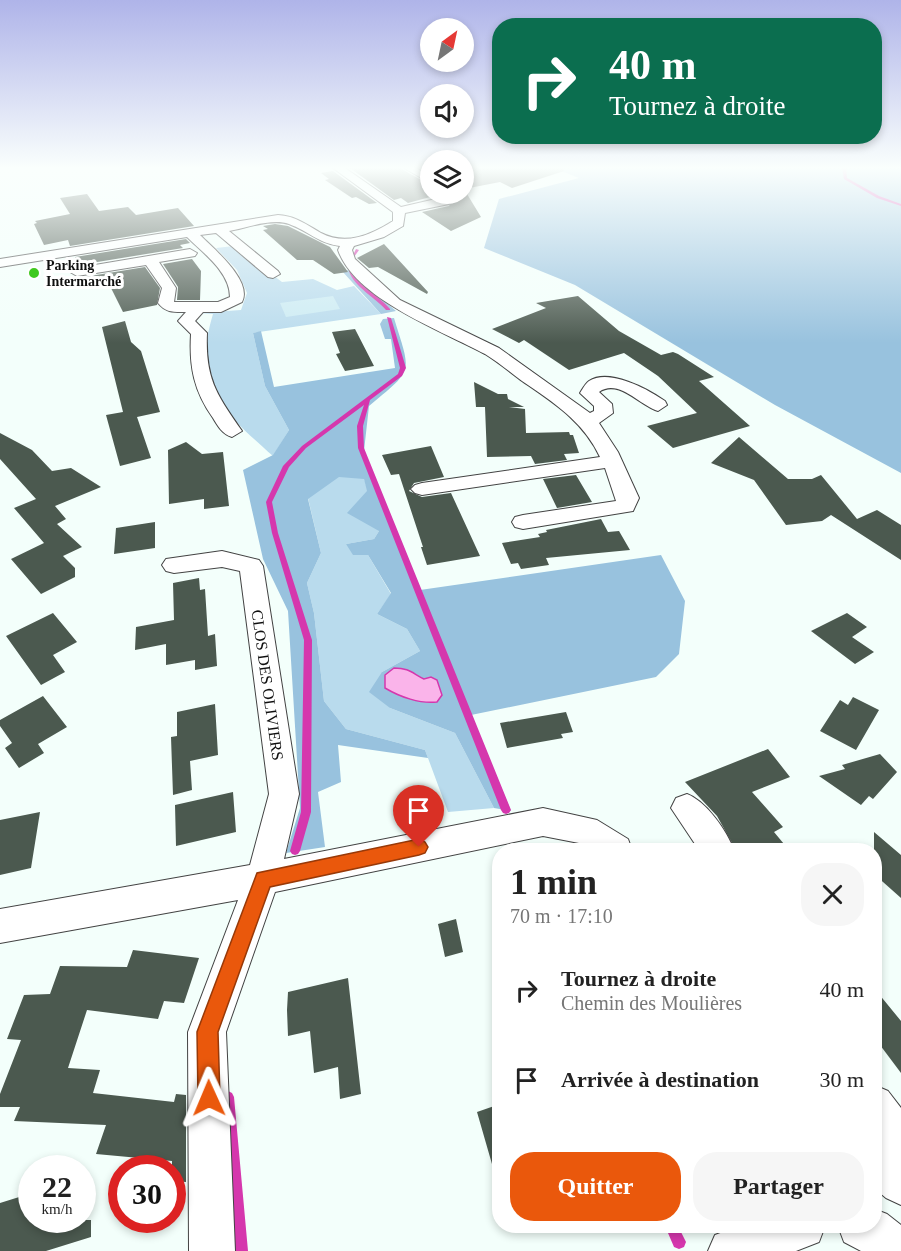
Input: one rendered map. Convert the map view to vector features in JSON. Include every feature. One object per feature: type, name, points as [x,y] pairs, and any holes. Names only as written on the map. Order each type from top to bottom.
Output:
[{"type":"street","points":[[0,262],[231,226]]},
{"type":"street","points":[[302,226],[329,241],[349,243],[394,226]]},
{"type":"street","points":[[218,228],[273,274]]},
{"type":"street","points":[[150,260],[169,288],[166,303],[170,307],[197,309],[230,304],[237,299],[238,289],[233,278],[189,232]]},
{"type":"street","points":[[349,243],[345,250],[349,261],[395,303],[493,351],[588,421],[612,461],[628,498],[625,506],[523,522]]},
{"type":"street","points":[[77,272],[190,253]]},
{"type":"street","points":[[197,309],[186,321],[199,333],[196,362],[205,390],[232,431]]},
{"type":"street","points":[[588,421],[604,413],[603,404],[589,393],[595,385],[607,383],[627,386],[643,393],[658,405]]},
{"type":"street","points":[[422,489],[612,461]]},
{"type":"street","name":"CLOS DES OLIVIERS","points":[[174,565],[222,559],[251,566],[284,794],[263,879]]},
{"type":"street","points":[[687,808],[713,843]]},
{"type":"street","points":[[0,926],[263,879],[543,822],[586,830],[606,843]]},
{"type":"street","points":[[212,1251],[207,1032],[263,879]]},
{"type":"street","points":[[882,1116],[895,1141],[885,1169]]},
{"type":"street","points":[[731,1251],[782,1233]]},
{"type":"street","points":[[875,1233],[897,1251]]},
{"type":"shaded area","points":[[491,226],[901,226],[901,473],[775,405],[575,285],[484,248]]},
{"type":"shaded area","points":[[234,246],[282,282],[313,279],[337,290],[354,286],[381,314],[253,333],[265,386],[289,430],[273,456],[226,410],[209,379],[206,361],[207,339],[213,314],[199,313],[241,310],[247,293],[237,270],[216,248]]},
{"type":"shaded area","points":[[348,270],[396,311],[381,314],[342,271]]},
{"type":"shaded area","points":[[333,296],[340,309],[286,317],[280,303]]},
{"type":"shaded area","points":[[394,318],[404,350],[405,369],[395,384],[369,406],[364,451],[420,590],[661,555],[685,601],[679,654],[656,677],[471,715],[511,811],[494,808],[455,733],[390,708],[369,692],[382,672],[420,651],[407,629],[377,614],[391,593],[368,555],[353,555],[346,544],[374,539],[379,531],[347,513],[367,491],[364,479],[339,477],[308,499],[321,553],[307,583],[314,613],[324,701],[346,729],[425,750],[428,758],[338,745],[341,782],[318,792],[325,847],[286,853],[300,808],[288,611],[263,559],[243,470],[273,455],[289,430],[265,386],[253,333],[261,331],[274,387],[395,368],[391,339],[385,339],[380,324],[383,319]]},
{"type":"shaded area","points":[[339,476],[364,478],[379,531],[374,539],[346,544],[368,555],[391,594],[377,614],[407,629],[420,651],[382,672],[390,708],[455,733],[494,808],[448,812],[425,750],[346,729],[324,701],[314,613],[307,583],[321,553],[308,498]]},
{"type":"shaded area","points":[[394,668],[407,670],[424,679],[431,677],[437,680],[442,695],[437,702],[424,702],[404,697],[385,688],[385,675]]},
{"type":"building","points":[[35,226],[192,226],[70,246],[68,240],[44,245]]},
{"type":"building","points":[[264,226],[289,226],[330,247],[348,272],[334,274],[313,260],[297,260],[263,230],[268,229]]},
{"type":"building","points":[[444,226],[461,226],[451,231]]},
{"type":"building","points":[[186,239],[190,243],[180,245],[183,248],[79,265],[75,257]]},
{"type":"building","points":[[384,244],[428,292],[427,294],[378,267],[369,268],[357,258]]},
{"type":"building","points":[[192,259],[201,271],[200,300],[177,300],[178,287],[163,264]]},
{"type":"building","points":[[145,267],[160,288],[157,305],[123,312],[107,280],[87,284],[84,277]]},
{"type":"building","points":[[578,296],[619,331],[661,355],[673,352],[678,354],[714,377],[699,381],[750,426],[673,448],[647,426],[697,413],[658,376],[624,353],[569,370],[524,340],[519,343],[492,329],[546,308],[536,303]]},
{"type":"building","points":[[125,321],[131,342],[141,351],[160,412],[137,417],[151,458],[120,466],[106,415],[123,412],[102,327]]},
{"type":"building","points":[[355,329],[374,366],[345,371],[336,354],[340,353],[332,332]]},
{"type":"building","points":[[474,382],[498,394],[507,394],[508,399],[524,407],[509,407],[525,409],[526,433],[569,432],[573,435],[579,453],[564,454],[567,460],[535,464],[531,456],[487,457],[485,407],[476,407]]},
{"type":"building","points":[[0,433],[32,450],[52,471],[71,468],[101,487],[55,506],[66,519],[57,524],[82,547],[63,556],[75,568],[75,577],[41,594],[11,559],[44,543],[14,508],[36,499],[0,459]]},
{"type":"building","points":[[739,437],[788,479],[812,479],[821,475],[857,519],[877,510],[901,525],[901,560],[831,515],[822,521],[786,525],[754,480],[711,463]]},
{"type":"building","points":[[186,442],[202,454],[223,452],[229,506],[204,509],[204,499],[169,504],[168,450]]},
{"type":"building","points":[[431,446],[444,477],[414,483],[409,491],[422,497],[451,493],[480,556],[427,565],[399,474],[391,475],[382,455]]},
{"type":"building","points":[[576,475],[592,502],[557,508],[543,479]]},
{"type":"building","points":[[601,519],[608,532],[619,531],[630,550],[546,558],[549,565],[521,569],[518,563],[511,564],[502,543],[540,537],[538,534],[547,532],[546,530]]},
{"type":"building","points":[[155,522],[155,548],[114,554],[116,528]]},
{"type":"building","points":[[199,578],[200,590],[205,589],[208,636],[215,634],[217,666],[195,670],[195,660],[166,665],[166,644],[135,650],[136,627],[174,620],[173,583]]},
{"type":"building","points":[[53,613],[77,642],[53,655],[65,672],[41,685],[6,636]]},
{"type":"building","points":[[847,613],[867,627],[852,637],[874,652],[855,664],[811,631]]},
{"type":"building","points":[[43,696],[67,727],[38,744],[44,753],[19,768],[5,748],[12,743],[0,726],[0,720]]},
{"type":"building","points":[[853,697],[879,710],[856,750],[820,731],[840,700],[848,705]]},
{"type":"building","points":[[215,704],[218,755],[190,761],[192,790],[173,795],[171,737],[177,736],[177,712]]},
{"type":"building","points":[[566,712],[573,732],[561,734],[563,738],[507,748],[500,723]]},
{"type":"building","points":[[768,749],[790,777],[752,792],[783,827],[774,832],[783,843],[732,843],[717,816],[685,782]]},
{"type":"building","points":[[880,754],[897,772],[873,799],[869,796],[861,805],[819,776],[845,769],[842,765]]},
{"type":"building","points":[[233,792],[236,832],[176,846],[175,805]]},
{"type":"building","points":[[40,812],[31,868],[0,875],[0,820]]},
{"type":"building","points":[[874,832],[901,855],[901,898],[882,881],[882,843],[874,843]]},
{"type":"building","points":[[456,919],[463,952],[445,957],[438,924]]},
{"type":"building","points":[[133,950],[199,958],[184,1003],[164,1001],[158,1019],[87,1010],[68,1068],[100,1070],[93,1093],[174,1102],[176,1094],[186,1095],[186,1155],[96,1154],[106,1125],[14,1121],[20,1107],[0,1107],[0,1094],[21,1040],[7,1039],[24,995],[50,994],[60,966],[127,967]]},
{"type":"building","points":[[348,978],[361,1094],[340,1099],[338,1067],[314,1073],[310,1031],[288,1036],[288,992]]},
{"type":"building","points":[[882,998],[901,1021],[901,1073],[882,1048]]},
{"type":"building","points":[[492,1107],[492,1164],[477,1112]]},
{"type":"building","points":[[18,1197],[18,1233],[91,1233],[91,1237],[46,1251],[0,1251],[0,1203]]},
{"type":"waterway","points":[[353,256],[357,250]]},
{"type":"waterway","points":[[350,272],[358,283],[388,309]]},
{"type":"waterway","points":[[368,399],[400,375],[403,368],[389,318]]},
{"type":"waterway","points":[[295,851],[306,812],[308,640],[275,533],[269,502],[286,466],[304,447],[368,399]]},
{"type":"waterway","points":[[368,399],[360,426],[361,448],[506,810]]},
{"type":"waterway","points":[[228,1097],[241,1251]]},
{"type":"waterway","points":[[675,1233],[679,1242]]},
{"type":"place","name":"Parking Intermarché","points":[[34,273]]},
{"type":"route","points":[[209,1098],[207,1032],[263,879],[419,847]]}]
